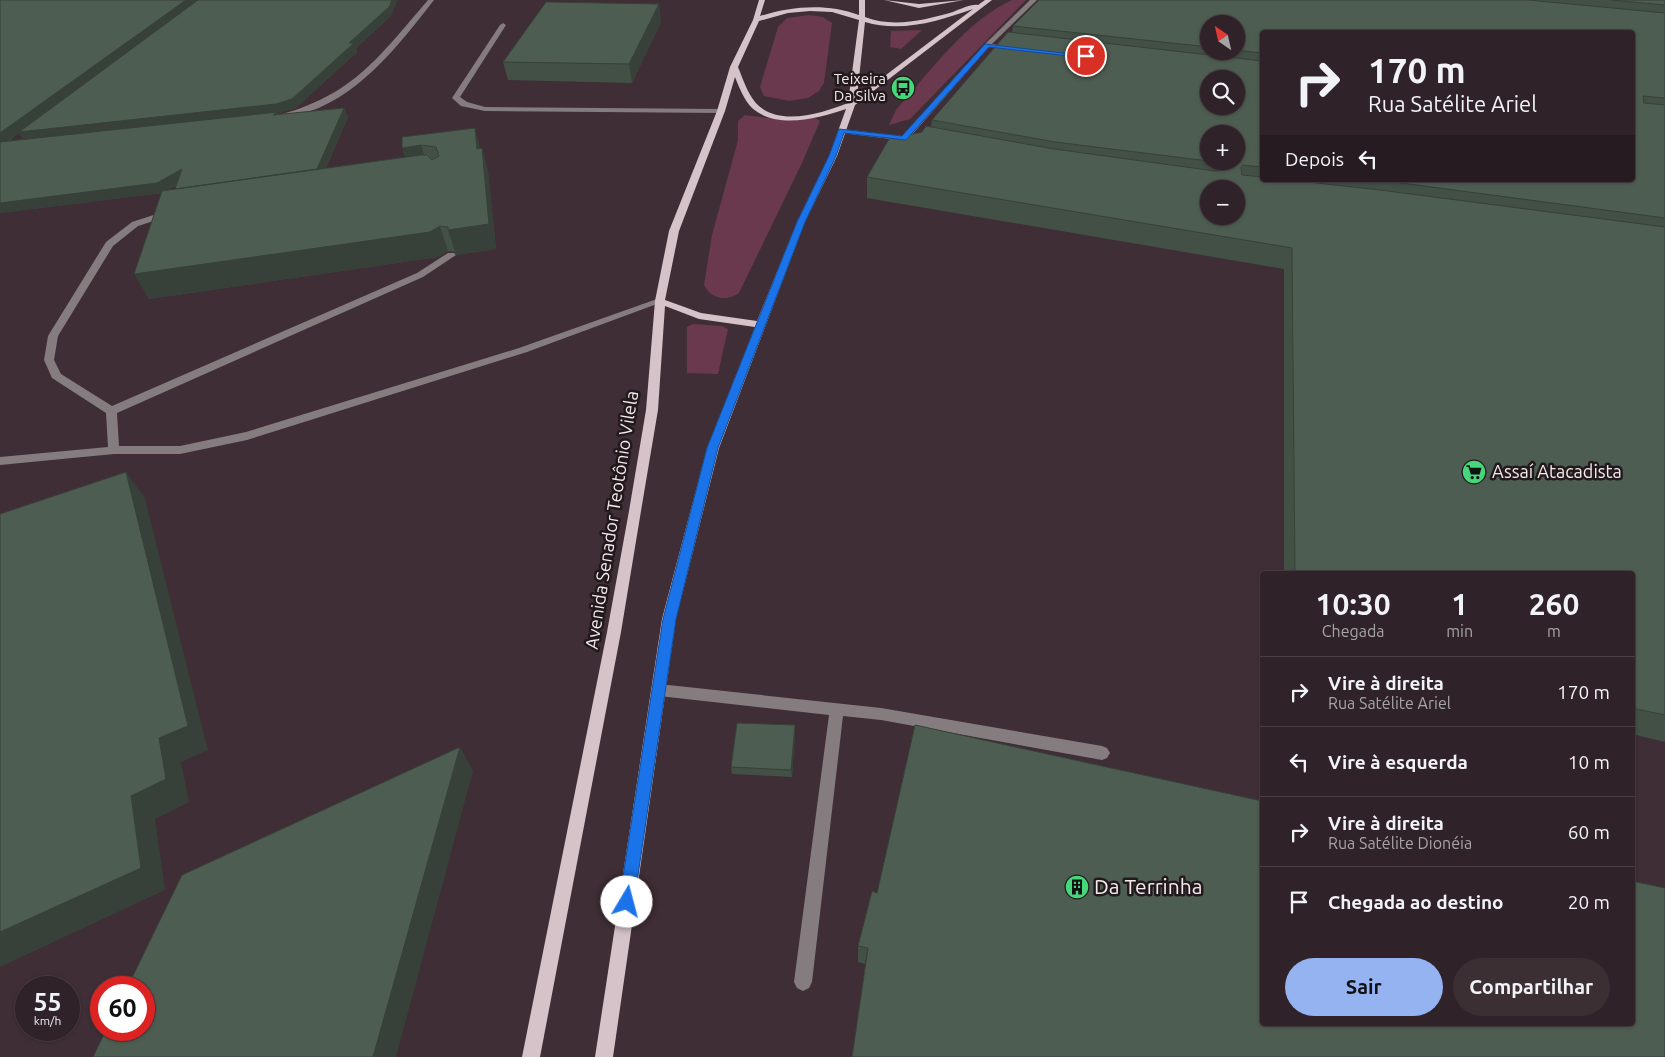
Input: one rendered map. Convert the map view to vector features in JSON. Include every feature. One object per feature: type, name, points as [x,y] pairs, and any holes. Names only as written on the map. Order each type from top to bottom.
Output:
[{"type":"main road","name":"Avenida Senador Teotônio Vilela","points":[[531,1057],[614,632],[635,511],[652,410],[660,301],[674,231],[721,112],[734,67],[756,20],[762,0]]},
{"type":"main road","points":[[604,1057],[669,619],[713,448],[801,222],[832,156],[852,104],[862,20],[862,0]]},
{"type":"main road","points":[[886,0],[920,6],[961,0]]},
{"type":"main road","points":[[756,20],[786,11],[807,8],[844,12],[862,20],[881,24],[911,24],[928,21],[987,1]]},
{"type":"main road","points":[[734,67],[755,107],[763,112],[795,117],[820,115],[852,104],[987,1]]},
{"type":"main road","points":[[660,301],[699,316],[762,325]]},
{"type":"street","points":[[271,118],[314,108],[342,95],[366,74],[431,0]]},
{"type":"street","points":[[904,139],[987,45],[1034,0]]},
{"type":"street","points":[[503,25],[456,98],[464,104],[486,109],[721,112]]},
{"type":"street","points":[[987,45],[1017,48]]},
{"type":"street","points":[[842,131],[920,142]]},
{"type":"street","points":[[111,411],[56,376],[49,360],[53,336],[109,244],[135,224],[175,211]]},
{"type":"street","points":[[111,411],[420,275],[451,255]]},
{"type":"street","points":[[0,461],[114,450],[180,450],[247,436],[523,350],[660,301]]},
{"type":"street","points":[[111,411],[114,450]]},
{"type":"street","points":[[658,690],[837,708],[1102,753]]},
{"type":"street","points":[[803,982],[837,708]]},
{"type":"shaded area","points":[[1012,0],[1026,0],[910,119],[889,125],[896,110],[949,49],[979,21],[995,9]]},
{"type":"shaded area","points":[[809,15],[823,17],[832,23],[824,83],[819,91],[808,98],[789,101],[764,96],[760,87],[778,27],[787,18]]},
{"type":"shaded area","points":[[922,30],[901,49],[890,47],[891,31]]},
{"type":"shaded area","points":[[745,115],[784,120],[815,118],[820,121],[802,163],[739,293],[729,298],[720,298],[707,290],[704,285],[712,235],[738,140],[738,121]]},
{"type":"shaded area","points":[[693,324],[722,326],[728,329],[718,374],[687,373],[687,327]]},
{"type":"building","points":[[0,0],[186,0],[0,133]]},
{"type":"building","points":[[198,0],[392,0],[389,7],[349,43],[354,43],[292,99],[276,104],[19,132]]},
{"type":"building","points":[[1039,0],[1528,0],[1665,13],[1665,98],[1643,96],[1644,103],[1665,105],[1665,218],[1394,182],[1635,182],[1635,30],[1260,30],[1260,53],[1245,51],[1245,15],[1200,15],[1200,46],[1013,26]]},
{"type":"building","points":[[1611,0],[1665,0],[1665,5]]},
{"type":"building","points":[[546,2],[659,4],[629,64],[503,62]]},
{"type":"building","points":[[1008,32],[1200,54],[1200,60],[1245,59],[1260,61],[1260,167],[1245,165],[1245,125],[1200,125],[1200,160],[1055,142],[932,120]]},
{"type":"building","points":[[344,108],[317,169],[175,189],[182,169],[157,183],[0,203],[0,142],[278,112],[273,115]]},
{"type":"building","points":[[926,126],[1054,149],[1215,171],[1241,170],[1242,175],[1260,177],[1260,182],[1308,182],[1380,190],[1665,227],[1665,715],[1635,709],[1635,571],[1295,571],[1292,248],[867,177],[889,139],[922,132]]},
{"type":"building","points":[[475,128],[477,149],[482,148],[489,224],[448,230],[448,227],[440,226],[430,232],[134,274],[162,191],[421,155],[427,155],[432,160],[439,156],[436,147],[421,145],[402,148],[402,137]]},
{"type":"building","points":[[126,472],[188,726],[159,738],[166,779],[131,796],[141,868],[0,932],[0,514]]},
{"type":"building","points":[[737,723],[795,725],[791,770],[731,767]]},
{"type":"building","name":"Da Terrinha","points":[[915,725],[1260,801],[1260,1026],[1635,1026],[1635,882],[1665,888],[1665,1057],[852,1057],[868,948],[858,946],[872,891],[877,893]]},
{"type":"building","points":[[460,747],[373,1057],[93,1057],[101,1041],[155,1041],[155,976],[133,976],[182,875]]},
{"type":"place","name":"Teixeira Da Silva","points":[[903,88]]},
{"type":"place","name":"Assaí Atacadista","points":[[1474,472]]},
{"type":"place","name":"Da Terrinha","points":[[1077,887]]},
{"type":"route","points":[[627,902],[669,619],[713,448],[801,222],[842,131],[904,139],[987,45],[1086,56]]}]
